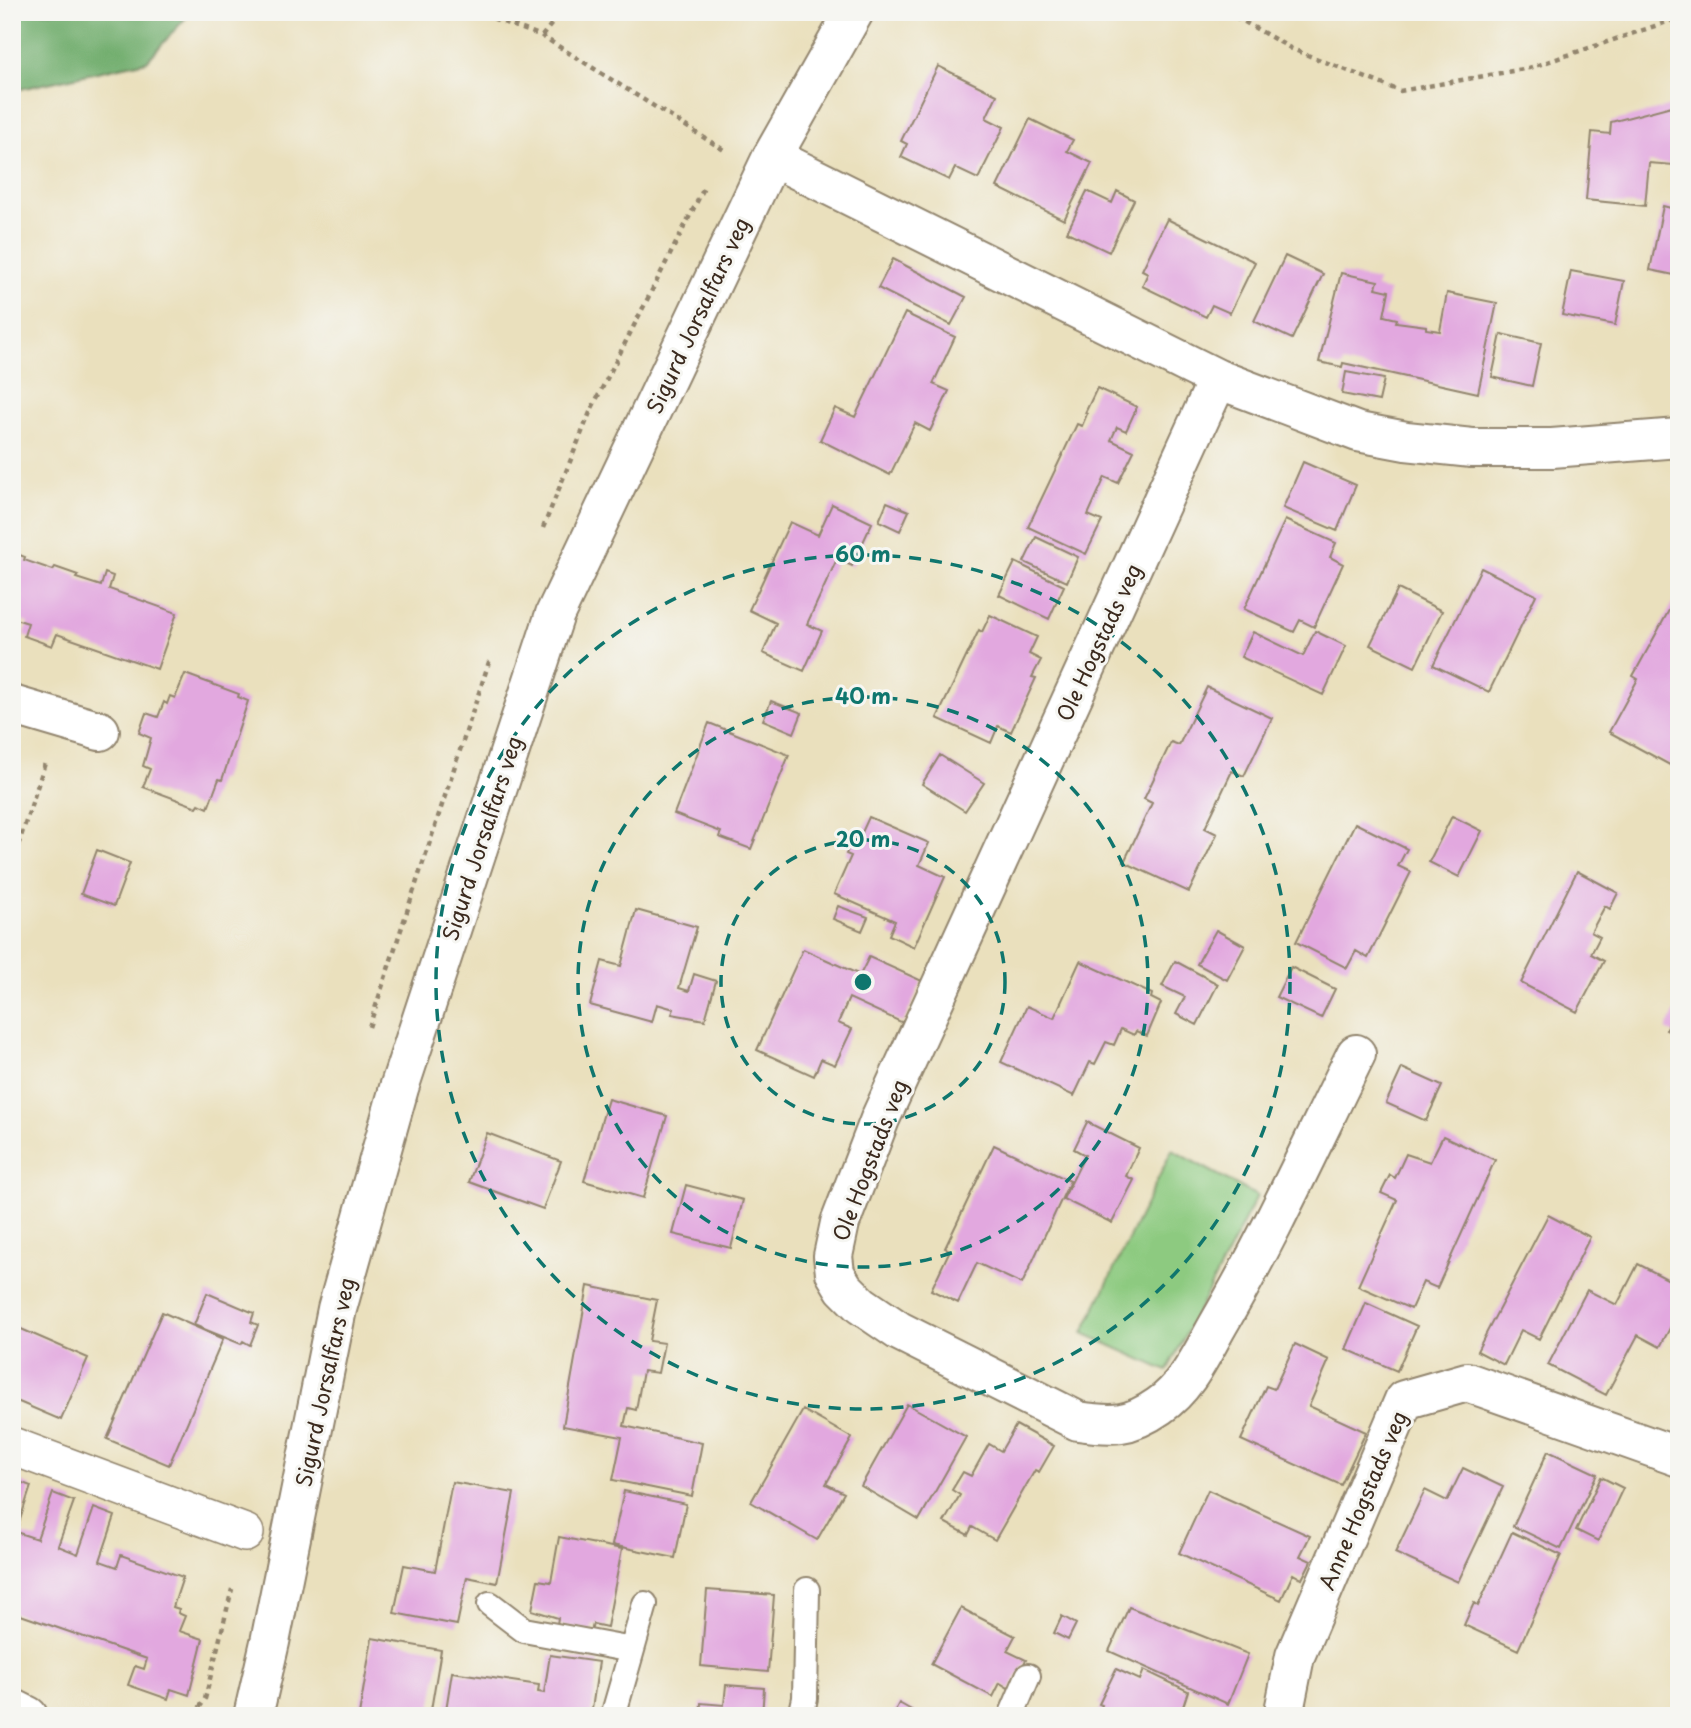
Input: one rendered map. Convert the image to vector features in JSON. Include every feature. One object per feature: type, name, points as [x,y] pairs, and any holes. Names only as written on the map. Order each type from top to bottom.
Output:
[{"type":"street","name":"Sigurd Jorsalfars veg","points":[[253,1716],[337,1309],[399,1088],[555,614],[766,171],[854,12]]},
{"type":"street","points":[[766,171],[1219,379],[1358,432],[1406,442],[1472,448],[1552,448],[1679,438]]},
{"type":"street","name":"Ole Hogstads veg","points":[[1219,379],[880,1119],[840,1223],[833,1256],[835,1273],[844,1289],[861,1305],[899,1331],[1078,1421],[1111,1426],[1138,1418],[1160,1406],[1185,1384],[1237,1293],[1356,1054]]},
{"type":"street","points":[[12,705],[100,731]]},
{"type":"street","name":"Anne Hogstads veg","points":[[1283,1716],[1295,1656],[1405,1400],[1467,1382],[1679,1457]]},
{"type":"street","points":[[12,1446],[245,1533]]},
{"type":"street","points":[[12,1708],[28,1716]]},
{"type":"lane","points":[[801,1716],[805,1698],[807,1590]]},
{"type":"lane","points":[[490,1604],[524,1630],[632,1650]]},
{"type":"lane","points":[[613,1716],[645,1604]]},
{"type":"lane","points":[[1011,1716],[1028,1676]]},
{"type":"path","points":[[475,12],[542,36],[724,150],[766,171]]},
{"type":"path","points":[[542,36],[561,12]]},
{"type":"path","points":[[1227,12],[1292,49],[1401,91],[1530,68],[1679,18]]},
{"type":"path","points":[[12,864],[60,719]]},
{"type":"path","points":[[194,1716],[205,1699],[213,1673]]},
{"type":"green space","points":[[12,12],[191,12],[147,61],[12,91]]},
{"type":"green space","points":[[1172,1150],[1257,1196],[1167,1371],[1083,1333]]},
{"type":"building","points":[[938,66],[997,95],[986,118],[1004,127],[978,179],[955,168],[949,180],[901,157],[907,144],[901,141]]},
{"type":"building","points":[[1679,104],[1679,143],[1674,165],[1649,163],[1645,206],[1586,200],[1592,132],[1610,134],[1611,122]]},
{"type":"building","points":[[1030,119],[1073,140],[1067,151],[1092,163],[1064,220],[997,187]]},
{"type":"building","points":[[1087,191],[1112,203],[1117,191],[1134,200],[1109,252],[1067,232]]},
{"type":"building","points":[[1663,206],[1679,210],[1679,276],[1650,270]]},
{"type":"building","points":[[1167,219],[1255,262],[1230,313],[1212,305],[1206,317],[1142,286],[1148,273],[1142,270]]},
{"type":"building","points":[[1285,256],[1323,274],[1292,339],[1254,321]]},
{"type":"building","points":[[893,259],[966,297],[951,325],[878,288]]},
{"type":"building","points":[[1571,271],[1624,281],[1615,325],[1562,315]]},
{"type":"building","points":[[1341,273],[1378,281],[1376,288],[1389,291],[1384,316],[1397,319],[1396,322],[1426,326],[1426,329],[1440,331],[1447,293],[1497,303],[1478,393],[1343,363],[1342,367],[1319,362]]},
{"type":"building","points":[[905,313],[955,337],[933,384],[949,391],[930,431],[915,423],[890,475],[820,440],[835,408],[855,417]]},
{"type":"building","points":[[1501,334],[1541,343],[1532,386],[1492,377]]},
{"type":"building","points":[[1346,372],[1384,379],[1379,401],[1342,394]]},
{"type":"building","points":[[1097,388],[1137,407],[1126,431],[1117,427],[1111,440],[1134,451],[1118,483],[1105,477],[1088,515],[1102,521],[1086,554],[1028,527],[1077,424],[1082,426]]},
{"type":"building","points":[[1303,462],[1356,485],[1337,531],[1283,508]]},
{"type":"building","points":[[887,502],[909,511],[900,531],[879,521]]},
{"type":"building","points":[[832,504],[872,523],[852,566],[837,559],[807,624],[822,631],[804,671],[763,653],[776,623],[749,610],[790,522],[818,535]]},
{"type":"building","points":[[1285,520],[1336,543],[1330,557],[1343,564],[1314,627],[1300,620],[1294,632],[1244,609]]},
{"type":"building","points":[[1036,537],[1078,557],[1067,582],[1024,562]]},
{"type":"building","points":[[12,552],[25,557],[24,560],[53,570],[55,567],[78,575],[76,578],[101,586],[105,573],[113,576],[109,589],[177,613],[157,669],[57,634],[52,646],[24,636],[28,623],[12,618]]},
{"type":"building","points":[[1015,562],[1064,586],[1049,619],[999,595]]},
{"type":"building","points":[[1481,568],[1536,595],[1489,692],[1433,665]]},
{"type":"building","points":[[1398,589],[1442,611],[1415,667],[1370,645]]},
{"type":"building","points":[[1679,592],[1679,770],[1609,732],[1638,679],[1633,676]]},
{"type":"building","points":[[990,615],[1037,637],[1029,654],[1041,660],[1032,677],[1036,678],[1011,732],[998,726],[991,743],[937,718],[979,630],[982,632]]},
{"type":"building","points":[[1315,631],[1346,646],[1323,695],[1241,657],[1253,632],[1303,656]]},
{"type":"building","points":[[185,674],[239,694],[238,697],[248,701],[222,780],[219,779],[208,808],[199,804],[197,807],[143,787],[150,769],[143,766],[151,738],[139,733],[146,713],[158,717],[164,702],[167,704],[170,696],[175,698]]},
{"type":"building","points":[[1207,687],[1272,718],[1244,776],[1232,771],[1205,828],[1217,834],[1189,892],[1124,862],[1152,803],[1144,799],[1171,742],[1179,745]]},
{"type":"building","points":[[771,701],[802,713],[794,733],[763,720]]},
{"type":"building","points":[[709,723],[789,755],[751,849],[719,837],[721,832],[674,814]]},
{"type":"building","points":[[940,755],[984,783],[965,811],[922,784]]},
{"type":"building","points":[[1452,816],[1482,831],[1459,877],[1429,862]]},
{"type":"building","points":[[869,817],[929,843],[919,865],[945,877],[914,947],[889,935],[895,921],[834,894],[851,856],[846,854],[853,836],[859,839]]},
{"type":"building","points":[[1355,823],[1407,849],[1398,866],[1411,872],[1368,958],[1356,951],[1347,968],[1296,942]]},
{"type":"building","points":[[97,850],[130,863],[114,906],[81,894]]},
{"type":"building","points":[[1577,871],[1618,893],[1610,909],[1605,906],[1591,932],[1600,937],[1591,954],[1604,961],[1577,1012],[1521,983]]},
{"type":"building","points":[[838,906],[868,917],[862,931],[833,919]]},
{"type":"building","points":[[636,910],[697,927],[679,988],[689,991],[694,974],[716,981],[705,1020],[672,1014],[674,1009],[657,1004],[652,1022],[590,1005],[602,961],[621,966]]},
{"type":"building","points":[[1216,930],[1245,946],[1227,980],[1197,964]]},
{"type":"building","points":[[803,949],[860,975],[869,957],[922,981],[903,1023],[849,998],[838,1023],[852,1029],[835,1065],[821,1059],[814,1076],[757,1050]]},
{"type":"building","points":[[1080,961],[1152,994],[1151,998],[1161,1003],[1147,1036],[1136,1031],[1134,1035],[1121,1029],[1114,1045],[1106,1042],[1095,1064],[1090,1062],[1074,1096],[1001,1062],[1027,1006],[1054,1018]]},
{"type":"building","points":[[1175,961],[1218,984],[1197,1025],[1176,1014],[1185,997],[1162,986]]},
{"type":"building","points":[[1291,967],[1335,989],[1321,1018],[1276,997]]},
{"type":"building","points":[[1679,1003],[1679,1036],[1666,1030]]},
{"type":"building","points":[[1402,1068],[1442,1086],[1426,1121],[1386,1103]]},
{"type":"building","points":[[608,1099],[667,1116],[643,1198],[584,1181]]},
{"type":"building","points":[[1087,1122],[1139,1148],[1126,1176],[1134,1180],[1112,1223],[1063,1199],[1085,1155],[1074,1149]]},
{"type":"building","points":[[487,1133],[561,1161],[543,1209],[469,1182]]},
{"type":"building","points":[[1443,1136],[1495,1160],[1437,1288],[1423,1282],[1411,1309],[1358,1286],[1397,1200],[1381,1193],[1390,1175],[1395,1178],[1406,1154],[1430,1162]]},
{"type":"building","points":[[994,1145],[1070,1181],[1022,1284],[977,1263],[958,1303],[931,1290],[950,1250],[945,1248]]},
{"type":"building","points":[[686,1185],[743,1200],[731,1248],[673,1234]]},
{"type":"building","points":[[1548,1215],[1590,1237],[1539,1339],[1521,1330],[1504,1365],[1477,1351]]},
{"type":"building","points":[[1638,1264],[1679,1285],[1679,1311],[1660,1347],[1638,1335],[1606,1395],[1548,1365],[1587,1290],[1617,1305]]},
{"type":"building","points":[[588,1286],[657,1300],[649,1341],[664,1343],[658,1373],[643,1371],[636,1410],[628,1408],[624,1426],[702,1443],[692,1496],[613,1480],[622,1437],[563,1426]]},
{"type":"building","points":[[207,1293],[254,1313],[251,1322],[258,1325],[250,1345],[194,1325]]},
{"type":"building","points":[[1366,1303],[1417,1326],[1397,1371],[1346,1349]]},
{"type":"building","points":[[162,1312],[223,1339],[169,1465],[107,1439]]},
{"type":"building","points":[[12,1325],[88,1358],[61,1420],[12,1399]]},
{"type":"building","points":[[1295,1344],[1329,1360],[1309,1406],[1366,1432],[1341,1485],[1241,1440],[1266,1386],[1274,1389]]},
{"type":"building","points":[[907,1404],[966,1437],[919,1520],[861,1486]]},
{"type":"building","points":[[803,1410],[852,1438],[826,1484],[844,1493],[817,1540],[751,1502]]},
{"type":"building","points":[[1016,1425],[1054,1446],[1039,1472],[1035,1470],[995,1540],[972,1527],[968,1535],[944,1522],[960,1495],[952,1490],[963,1472],[971,1476],[989,1444],[1001,1451]]},
{"type":"building","points":[[1548,1451],[1597,1474],[1561,1549],[1513,1526]]},
{"type":"building","points":[[1463,1468],[1503,1487],[1458,1582],[1395,1553],[1425,1490],[1447,1501]]},
{"type":"building","points":[[1601,1477],[1623,1488],[1598,1541],[1576,1530]]},
{"type":"building","points":[[12,1479],[31,1486],[16,1532],[37,1539],[53,1493],[74,1501],[58,1546],[78,1554],[94,1508],[115,1516],[100,1561],[117,1567],[121,1555],[183,1577],[173,1607],[185,1616],[179,1631],[203,1639],[189,1695],[171,1689],[168,1699],[128,1685],[135,1666],[144,1669],[147,1659],[12,1612]]},
{"type":"building","points":[[452,1482],[514,1493],[497,1583],[467,1577],[457,1625],[394,1613],[404,1565],[435,1571]]},
{"type":"building","points":[[1208,1490],[1310,1536],[1300,1556],[1311,1561],[1302,1579],[1293,1574],[1281,1600],[1179,1553]]},
{"type":"building","points":[[624,1491],[686,1504],[675,1558],[612,1545]]},
{"type":"building","points":[[1512,1532],[1561,1555],[1518,1650],[1464,1625],[1474,1603],[1478,1606]]},
{"type":"building","points":[[559,1537],[622,1549],[607,1627],[593,1624],[591,1631],[557,1624],[558,1618],[532,1610],[538,1580],[551,1582]]},
{"type":"building","points":[[707,1590],[774,1595],[768,1672],[701,1666]]},
{"type":"building","points":[[1129,1607],[1248,1654],[1228,1704],[1109,1651]]},
{"type":"building","points":[[961,1608],[1015,1636],[1007,1651],[1026,1660],[1010,1689],[1000,1683],[993,1697],[931,1664]]},
{"type":"building","points":[[1062,1616],[1076,1624],[1068,1640],[1054,1633]]},
{"type":"building","points":[[372,1638],[441,1650],[430,1716],[359,1715]]},
{"type":"building","points":[[550,1655],[599,1662],[591,1716],[445,1716],[452,1672],[539,1685],[538,1692],[544,1693]]},
{"type":"building","points":[[1116,1669],[1140,1680],[1144,1670],[1188,1691],[1180,1716],[1097,1716],[1102,1705],[1099,1704]]},
{"type":"building","points":[[726,1685],[764,1688],[762,1716],[700,1716],[701,1703],[724,1705]]},
{"type":"building","points":[[899,1703],[922,1716],[892,1716]]}]
